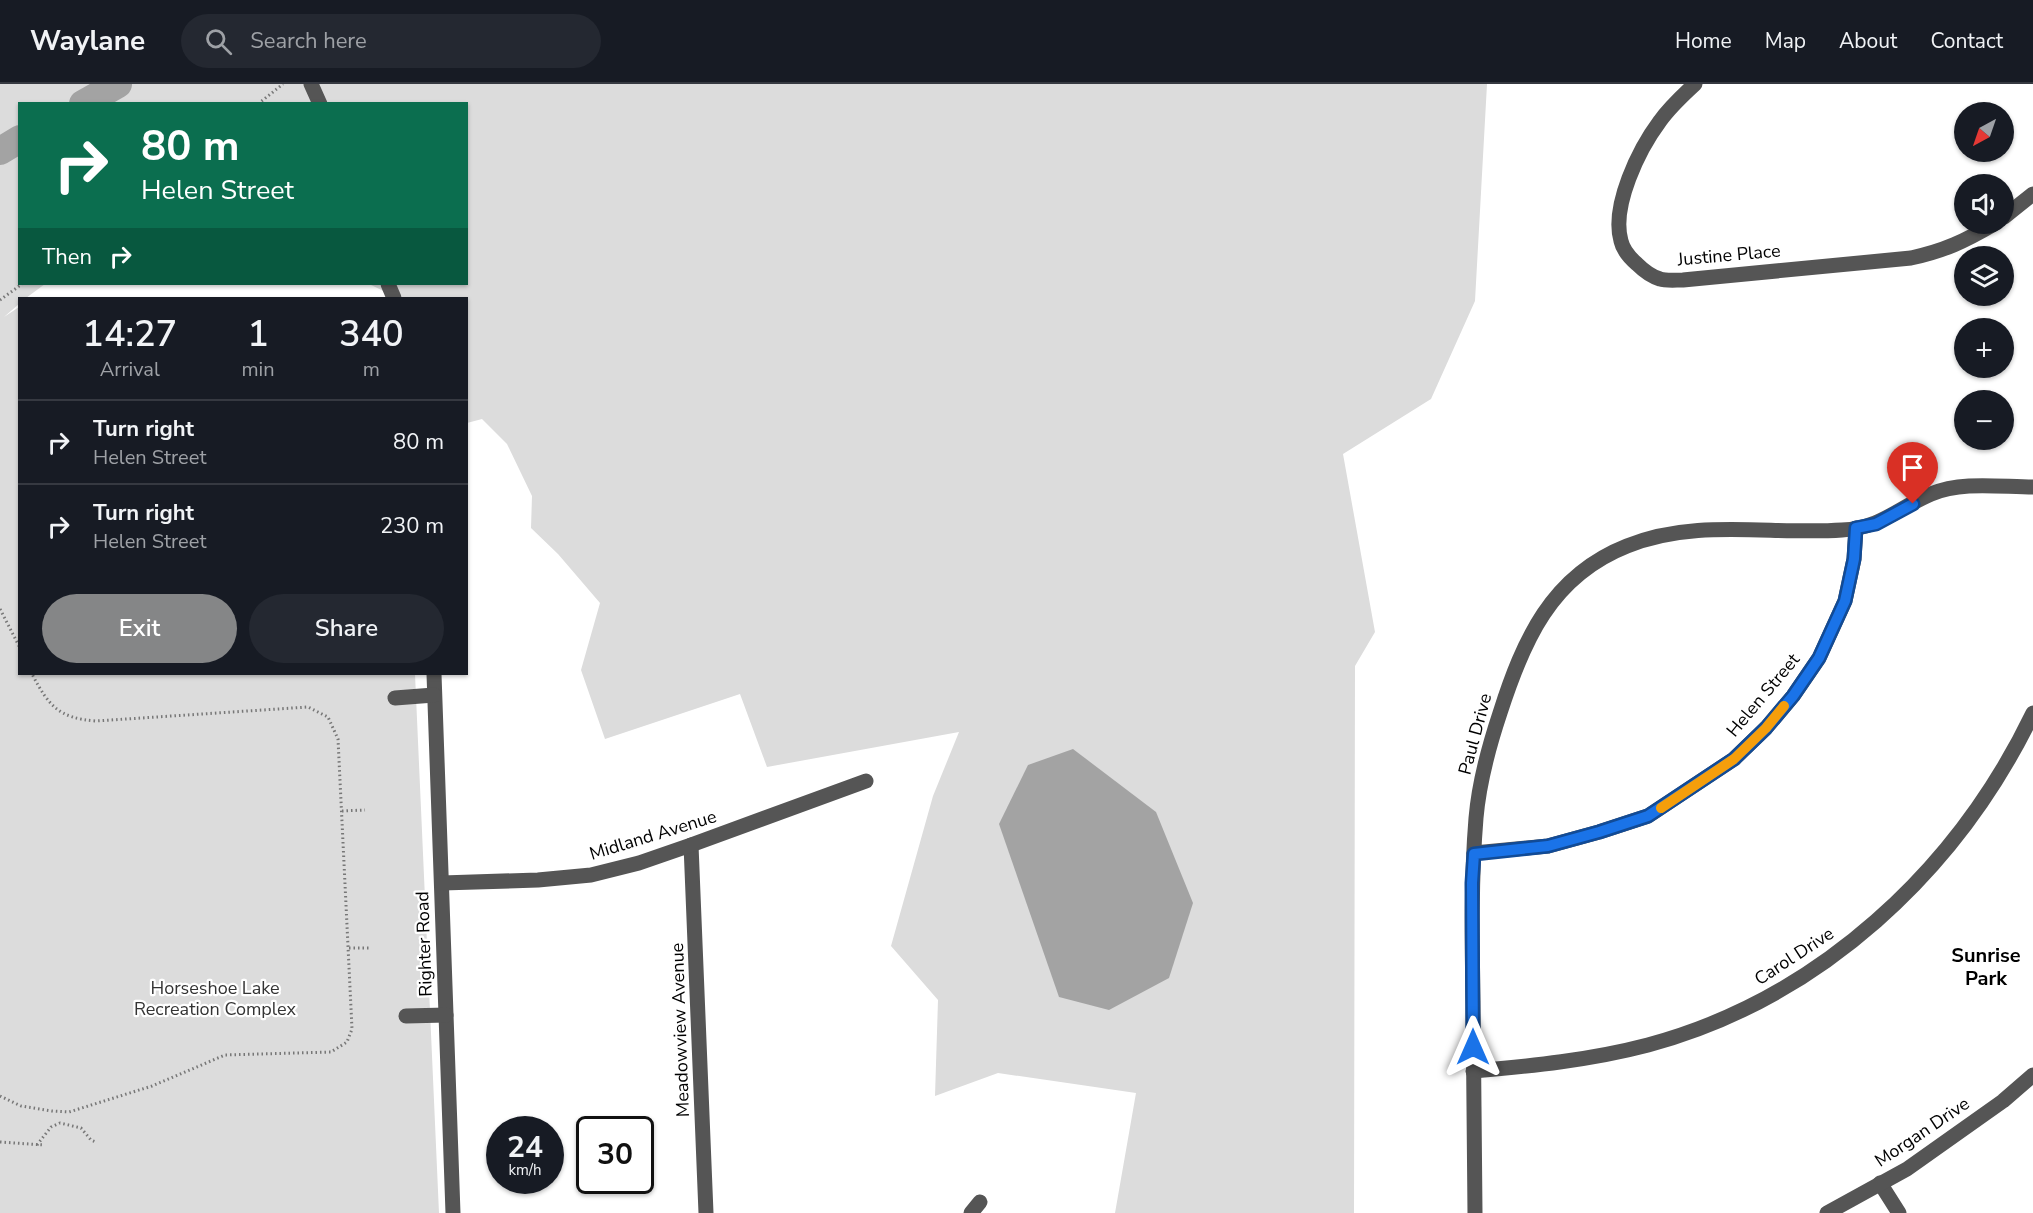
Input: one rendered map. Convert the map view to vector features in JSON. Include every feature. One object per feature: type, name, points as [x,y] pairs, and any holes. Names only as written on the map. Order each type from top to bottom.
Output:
[{"type":"street","points":[[311,84],[319,102]]},
{"type":"street","name":"Justine Place","points":[[1695,84],[1660,120],[1644,146],[1629,178],[1618,227],[1621,244],[1646,273],[1661,279],[1683,280],[1911,258],[1938,253],[1977,234]]},
{"type":"street","points":[[2014,209],[2033,194]]},
{"type":"street","points":[[1856,528],[1876,524],[1932,494],[1959,487],[2033,487]]},
{"type":"street","name":"Paul Drive","points":[[1475,1213],[1472,883],[1476,815],[1495,730],[1515,668],[1528,639],[1550,603],[1572,580],[1599,560],[1626,546],[1655,537],[1689,531],[1856,528]]},
{"type":"street","name":"Helen Street","points":[[1474,854],[1548,846],[1648,816],[1734,759],[1766,728],[1793,696],[1819,658],[1845,601],[1854,559],[1856,528]]},
{"type":"street","name":"Righter Road","points":[[434,675],[453,1213]]},
{"type":"street","points":[[395,698],[434,695]]},
{"type":"street","name":"Carol Drive","points":[[1473,1071],[1546,1065],[1600,1056],[1650,1044],[1703,1026],[1765,999],[1815,969],[1893,907],[1923,878],[1963,829],[2014,754],[2033,714]]},
{"type":"street","name":"Midland Avenue","points":[[441,883],[538,880],[591,875],[639,863],[866,781]]},
{"type":"street","name":"Meadowview Avenue","points":[[691,845],[706,1213]]},
{"type":"street","points":[[406,1016],[446,1015]]},
{"type":"street","name":"Morgan Drive","points":[[1827,1213],[1917,1162],[2003,1101],[2033,1075]]},
{"type":"street","points":[[1880,1183],[1899,1213]]},
{"type":"path","points":[[260,102],[283,84]]},
{"type":"path","points":[[0,300],[21,285]]},
{"type":"path","points":[[0,609],[18,644]]},
{"type":"path","points":[[0,1096],[21,1106],[69,1112],[152,1086],[225,1055],[331,1052],[347,1042],[352,1029],[338,739],[327,717],[308,707],[96,721],[80,720],[53,708],[33,675]]},
{"type":"path","points":[[342,811],[365,810]]},
{"type":"path","points":[[348,948],[371,948]]},
{"type":"path","points":[[37,1144],[51,1127],[60,1123],[81,1128],[91,1140],[96,1142]]},
{"type":"path","points":[[0,1142],[44,1145]]},
{"type":"green space","name":"Horseshoe Lake Recreation Complex","points":[[0,84],[1487,84],[1475,301],[1431,399],[1343,454],[1375,632],[1355,666],[1354,1213],[1115,1213],[1136,1093],[998,1073],[935,1096],[938,1000],[891,946],[933,796],[959,732],[767,767],[740,694],[605,739],[581,670],[600,603],[558,554],[531,528],[532,496],[507,444],[482,419],[468,423],[468,297],[396,297],[371,285],[468,285],[468,102],[18,102],[18,285],[44,285],[27,297],[18,297],[18,305],[4,317],[18,308],[18,675],[415,675],[439,1213],[0,1213]]},
{"type":"shaded area","points":[[1073,749],[1156,812],[1193,903],[1169,978],[1109,1010],[1059,997],[999,824],[1028,765]]},
{"type":"waterway","points":[[86,102],[118,84]]},
{"type":"waterway","points":[[0,151],[18,140]]},
{"type":"slow traffic","points":[[1661,808],[1734,759],[1766,728],[1784,706]]},
{"type":"district","name":"Sunrise Park","points":[[1986,966]]},
{"type":"route","points":[[1473,1047],[1472,883],[1474,854],[1548,846],[1648,816],[1692,789],[1734,759],[1766,728],[1793,696],[1819,658],[1845,601],[1854,559],[1856,528],[1876,524],[1913,504]]}]
